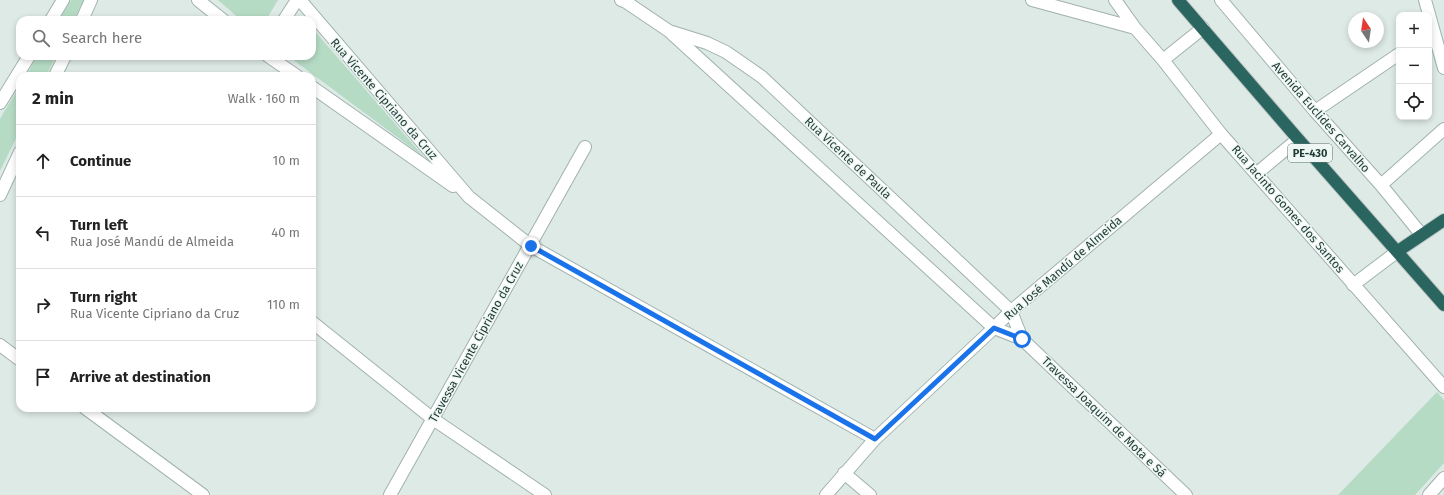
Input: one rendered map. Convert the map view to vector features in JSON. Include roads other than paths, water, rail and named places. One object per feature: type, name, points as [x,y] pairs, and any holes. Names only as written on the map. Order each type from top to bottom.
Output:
[{"type":"highway","name":"PE-430","points":[[1178,0],[1298,140],[1398,251],[1444,305]]},
{"type":"highway","points":[[1398,251],[1444,220]]},
{"type":"street","points":[[53,16],[63,0]]},
{"type":"street","points":[[84,16],[91,0]]},
{"type":"street","points":[[198,0],[218,16]]},
{"type":"street","points":[[287,16],[298,0]]},
{"type":"street","name":"Rua Vicente Cipriano da Cruz","points":[[298,0],[312,16]]},
{"type":"street","points":[[1032,0],[1135,28]]},
{"type":"street","name":"Rua Jacinto Gomes dos Santos","points":[[1115,0],[1135,28],[1163,60],[1221,134],[1444,387]]},
{"type":"street","name":"Avenida Euclides Carvalho","points":[[1221,0],[1422,234]]},
{"type":"street","points":[[1425,0],[1427,12]]},
{"type":"street","name":"Rua Vicente de Paula","points":[[624,1],[668,31],[994,328]]},
{"type":"street","name":"Rua Vicente Cipriano da Cruz","points":[[316,21],[469,197]]},
{"type":"street","points":[[1163,60],[1203,28]]},
{"type":"street","name":"Rua Vicente de Paula","points":[[668,31],[707,43],[726,52],[762,76],[1010,311]]},
{"type":"street","points":[[1432,35],[1444,68]]},
{"type":"street","points":[[1315,111],[1396,56]]},
{"type":"street","points":[[19,72],[27,60]]},
{"type":"street","points":[[58,72],[63,60]]},
{"type":"street","points":[[274,60],[291,72]]},
{"type":"street","points":[[0,103],[16,77]]},
{"type":"street","name":"Rua Vicente Cipriano da Cruz","points":[[316,90],[469,197],[531,246],[875,439]]},
{"type":"street","points":[[1381,185],[1444,129]]},
{"type":"street","name":"Rua José Mandú de Almeida","points":[[826,495],[875,439],[994,328],[1010,311],[1221,134]]},
{"type":"street","points":[[1256,174],[1298,140]]},
{"type":"street","name":"Travessa Vicente Cipriano da Cruz","points":[[390,495],[531,246],[585,147]]},
{"type":"street","points":[[0,195],[16,161]]},
{"type":"street","points":[[1354,285],[1398,251]]},
{"type":"street","name":"Travessa Joaquim de Mota e Sá","points":[[1010,311],[1022,339]]},
{"type":"street","points":[[316,325],[433,419],[545,495]]},
{"type":"street","name":"Travessa Joaquim de Mota e Sá","points":[[994,328],[1022,339],[1186,495]]},
{"type":"street","points":[[0,345],[16,357]]},
{"type":"street","points":[[90,412],[203,495]]},
{"type":"street","points":[[844,473],[870,495]]},
{"type":"street","points":[[1428,495],[1444,478]]}]
